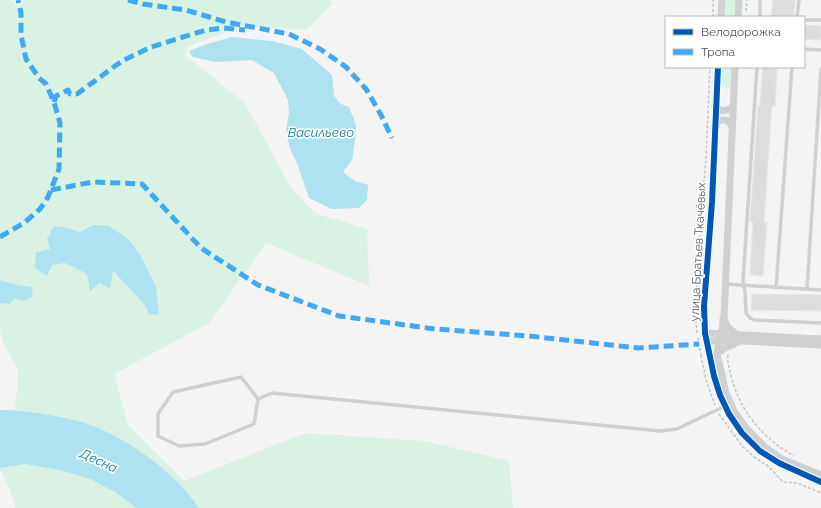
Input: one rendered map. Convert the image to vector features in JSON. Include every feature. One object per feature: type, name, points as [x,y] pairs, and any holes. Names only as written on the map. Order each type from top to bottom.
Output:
[{"type":"street","points":[[721,16],[722,0]]},
{"type":"street","points":[[738,16],[739,0]]},
{"type":"street","name":"улица Братьев Ткачёвых","points":[[718,68],[705,313],[706,337],[714,376],[725,406],[742,433],[760,451],[779,463],[821,482]]},
{"type":"street","points":[[736,68],[724,318],[717,354],[726,393],[734,411],[747,429],[765,447],[782,459],[821,475]]},
{"type":"street","points":[[715,106],[722,111],[731,109],[733,105]]},
{"type":"street","points":[[714,128],[716,124],[723,120],[728,121],[731,124],[732,129]]},
{"type":"street","points":[[724,318],[727,326],[740,338]]},
{"type":"street","points":[[706,337],[740,338],[821,345]]},
{"type":"street","points":[[717,354],[740,338],[821,339]]},
{"type":"lane","points":[[760,0],[760,16]]},
{"type":"lane","points":[[797,16],[799,0]]},
{"type":"lane","points":[[805,20],[821,20]]},
{"type":"lane","points":[[805,49],[821,50]]},
{"type":"lane","points":[[757,68],[743,281],[746,313],[754,320],[821,323]]},
{"type":"lane","points":[[776,288],[792,68]]},
{"type":"lane","points":[[807,289],[821,69]]},
{"type":"lane","points":[[725,284],[821,290]]},
{"type":"lane","points":[[241,377],[258,399],[254,424],[205,444],[179,446],[158,436],[158,414],[173,392],[241,377]]},
{"type":"lane","points":[[258,399],[272,392],[660,431],[677,429],[725,406]]},
{"type":"path","points":[[713,16],[714,0]]},
{"type":"path","points":[[746,16],[747,0]]},
{"type":"path","points":[[705,313],[695,312],[706,156],[710,68]]},
{"type":"path","points":[[731,351],[727,360],[735,390],[750,419],[760,430],[785,451],[798,458]]},
{"type":"green space","points":[[0,0],[12,0],[16,6],[23,3],[24,0],[330,0],[333,3],[307,30],[242,26],[187,47],[186,56],[245,103],[291,188],[315,213],[367,229],[369,286],[266,243],[209,323],[114,374],[128,425],[184,481],[305,433],[425,441],[509,461],[513,508],[199,508],[172,477],[151,459],[129,444],[63,418],[14,411],[18,369],[2,340],[0,326],[0,303],[9,303],[15,298],[23,301],[33,297],[32,287],[0,280]],"holes":[[[93,225],[159,315],[149,313],[145,305],[112,271],[110,289],[87,274],[65,263],[52,265],[47,276],[36,252],[50,249],[63,227],[80,232]]]},
{"type":"green space","points":[[725,0],[737,0],[736,16],[724,16]]},
{"type":"green space","points":[[721,68],[733,68],[732,88],[719,87]]},
{"type":"green space","points":[[25,464],[49,467],[84,477],[107,487],[125,498],[136,508],[15,508],[16,507],[9,488],[0,468]]},
{"type":"water","name":"Васильево","points":[[232,37],[272,41],[302,49],[332,75],[334,96],[341,104],[349,107],[356,125],[352,160],[343,172],[355,181],[368,185],[367,200],[359,208],[332,209],[309,198],[297,163],[290,149],[286,129],[289,113],[288,100],[274,73],[252,60],[216,62],[192,57],[189,51]]},
{"type":"water","points":[[93,225],[109,226],[128,239],[141,256],[156,287],[159,315],[149,314],[145,305],[113,271],[110,289],[100,283],[90,291],[87,274],[65,263],[52,265],[47,276],[35,268],[36,252],[50,249],[47,239],[54,226],[80,232]]},
{"type":"water","points":[[0,280],[32,287],[33,297],[23,301],[15,298],[10,304],[0,303]]},
{"type":"water","name":"Десна","points":[[0,410],[11,410],[62,417],[96,427],[125,442],[153,461],[179,483],[199,508],[136,508],[117,493],[90,479],[60,470],[25,464],[0,468]]},
{"type":"building","points":[[773,0],[795,0],[794,16],[771,16]]},
{"type":"building","points":[[805,25],[821,26],[821,40],[805,39]]},
{"type":"building","points":[[763,68],[777,68],[775,106],[772,106],[768,160],[764,223],[767,223],[763,276],[750,275],[753,222],[750,222],[758,106],[760,106]]},
{"type":"building","points":[[752,294],[821,295],[821,311],[751,310]]},
{"type":"marked path","points":[[0,237],[24,223],[40,209],[48,197],[59,169],[60,123],[54,102],[46,84],[39,78],[26,59],[21,35],[21,13],[18,0]]},
{"type":"marked path","points":[[128,0],[143,4],[186,10],[226,22],[289,34],[320,49],[346,67],[366,89],[392,138]]},
{"type":"marked path","points":[[54,102],[56,96],[68,90],[70,94],[77,94],[122,61],[151,47],[206,30],[224,28],[245,30]]},
{"type":"marked path","points":[[51,190],[93,182],[142,184],[201,248],[258,285],[339,316],[435,329],[529,336],[638,348],[699,344]]},
{"type":"cycle path","points":[[718,68],[712,202],[704,306],[705,333],[714,376],[720,395],[729,414],[742,433],[760,451],[779,463],[821,482]]}]
